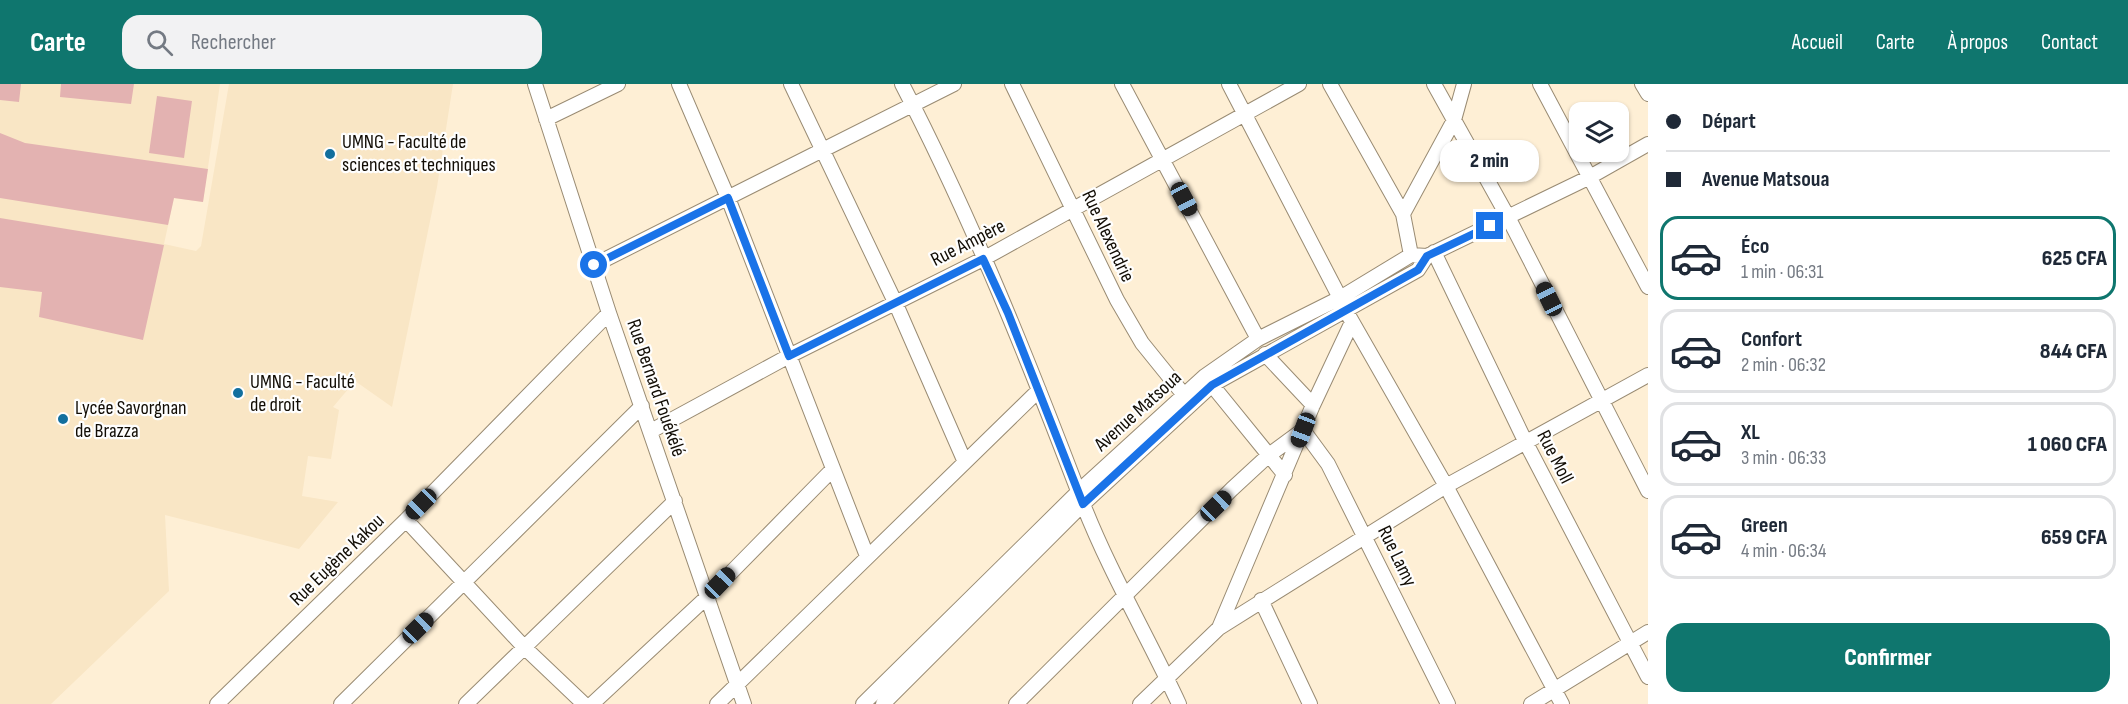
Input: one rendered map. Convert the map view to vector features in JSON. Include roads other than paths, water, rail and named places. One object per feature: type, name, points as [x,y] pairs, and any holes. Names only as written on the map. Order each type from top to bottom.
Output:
[{"type":"street","name":"Rue Bernard Fouékélé","points":[[535,84],[609,313],[744,704]]},
{"type":"street","points":[[546,119],[618,84]]},
{"type":"street","points":[[679,84],[728,198],[867,556]]},
{"type":"street","points":[[791,84],[895,302],[964,460]]},
{"type":"street","points":[[902,84],[983,259],[1124,597],[1179,704]]},
{"type":"street","points":[[594,265],[822,148],[913,106],[954,84]]},
{"type":"street","name":"Rue Alexendrie","points":[[1012,84],[1117,300],[1142,343],[1184,395]]},
{"type":"street","points":[[1122,84],[1258,339]]},
{"type":"street","points":[[1229,84],[1340,298]]},
{"type":"street","name":"Rue Ampère","points":[[651,431],[789,356],[983,259],[1299,84]]},
{"type":"street","points":[[1330,84],[1403,214],[1411,255]]},
{"type":"street","points":[[1434,84],[1508,217],[1648,491]]},
{"type":"street","points":[[1403,214],[1454,120],[1464,84]]},
{"type":"street","points":[[1540,84],[1648,287]]},
{"type":"street","points":[[1642,84],[1648,94]]},
{"type":"street","name":"Avenue Matsoua","points":[[863,704],[1081,497],[1208,381],[1258,339],[1340,298],[1411,255],[1431,254],[1588,178],[1648,144]]},
{"type":"street","name":"Avenue Matsoua","points":[[883,704],[1081,497],[1184,395],[1264,354],[1349,317],[1418,270],[1431,254]]},
{"type":"street","name":"Rue Moll","points":[[1431,254],[1526,443],[1648,676]]},
{"type":"street","name":"Rue Eugène Kakou","points":[[217,704],[405,520],[609,313]]},
{"type":"street","points":[[1219,628],[1286,475],[1349,317]]},
{"type":"street","points":[[1349,317],[1446,486],[1562,704]]},
{"type":"street","points":[[1264,354],[1313,405]]},
{"type":"street","points":[[1140,704],[1219,628],[1261,600],[1446,486],[1648,375]]},
{"type":"street","points":[[1208,381],[1286,475]]},
{"type":"street","points":[[717,704],[964,460],[1039,390]]},
{"type":"street","points":[[341,704],[642,406]]},
{"type":"street","points":[[1016,704],[1269,455],[1303,430]]},
{"type":"street","name":"Rue Lamy","points":[[1303,430],[1328,464],[1448,704]]},
{"type":"street","points":[[592,704],[707,597],[832,470]]},
{"type":"street","points":[[466,704],[675,501]]},
{"type":"street","points":[[405,520],[524,647],[584,704]]},
{"type":"street","points":[[1261,600],[1310,704]]},
{"type":"street","points":[[1531,704],[1648,632]]},
{"type":"place","name":"UMNG - Faculté de sciences et techniques","points":[[330,154]]},
{"type":"place","name":"UMNG - Faculté de droit","points":[[238,393]]},
{"type":"place","name":"Lycée Savorgnan de Brazza","points":[[63,419]]}]
